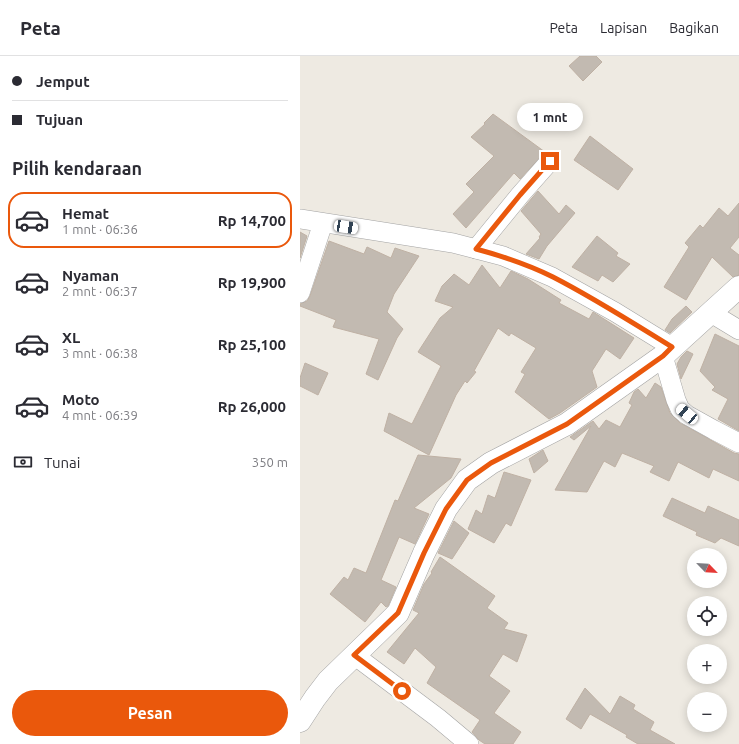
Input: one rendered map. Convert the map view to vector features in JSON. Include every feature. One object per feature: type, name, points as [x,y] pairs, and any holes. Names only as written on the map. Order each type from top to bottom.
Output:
[{"type":"street","points":[[476,249],[550,161]]},
{"type":"street","points":[[300,219],[323,224],[453,243],[503,256],[552,277],[615,312],[667,352],[676,400],[680,409],[714,430],[739,443]]},
{"type":"street","points":[[300,293],[323,224]]},
{"type":"street","points":[[300,721],[320,691],[354,655],[398,613],[424,553],[446,509],[467,480],[491,463],[567,424],[667,352],[739,287]]},
{"type":"street","points":[[711,313],[739,330]]},
{"type":"street","points":[[354,655],[438,718],[469,744]]},
{"type":"building","points":[[580,56],[596,56],[602,62],[583,81],[569,66]]},
{"type":"building","points":[[493,114],[545,152],[520,179],[514,173],[466,228],[453,214],[474,192],[466,184],[494,156],[471,137]]},
{"type":"building","points":[[590,136],[633,169],[618,190],[574,160]]},
{"type":"building","points":[[538,191],[559,214],[566,205],[575,213],[547,246],[539,259],[526,254],[540,238],[539,237],[541,234],[521,211]]},
{"type":"building","points":[[739,203],[739,237],[730,248],[739,255],[739,275],[733,277],[712,257],[686,300],[664,287],[689,247],[685,243],[700,225],[703,228],[719,208],[728,216]]},
{"type":"building","points":[[300,232],[307,236],[300,258]]},
{"type":"building","points":[[597,236],[618,253],[616,256],[630,264],[613,282],[602,275],[598,281],[572,267]]},
{"type":"building","points":[[329,241],[364,254],[367,247],[391,258],[395,248],[419,256],[394,294],[387,312],[403,329],[397,338],[378,380],[366,374],[379,339],[333,327],[336,320],[300,306],[300,304],[307,301],[310,296]]},
{"type":"building","points":[[482,265],[500,288],[511,271],[528,279],[561,300],[559,303],[589,319],[593,312],[634,338],[620,359],[606,349],[592,371],[597,387],[549,419],[515,392],[525,374],[521,372],[536,348],[511,333],[509,336],[498,328],[474,371],[476,372],[467,383],[465,381],[456,395],[429,455],[384,431],[389,413],[412,424],[441,366],[418,352],[440,318],[453,307],[435,301],[442,286],[454,274],[469,285]]},
{"type":"building","points":[[686,306],[692,312],[670,333],[665,330],[672,319]]},
{"type":"building","points":[[715,334],[739,346],[739,431],[718,419],[728,399],[712,390],[715,387],[700,371]]},
{"type":"building","points":[[687,351],[693,354],[681,379],[677,364]]},
{"type":"building","points":[[305,363],[328,373],[318,395],[300,386],[300,378]]},
{"type":"building","points":[[655,383],[661,387],[670,413],[680,423],[734,453],[739,454],[739,481],[713,469],[709,478],[678,462],[669,481],[650,472],[654,466],[622,453],[615,467],[604,461],[587,492],[555,490],[591,426],[574,440],[570,437],[593,421],[599,429],[606,420],[620,427],[632,405],[629,403],[634,392],[638,389],[646,398]]},
{"type":"building","points":[[543,450],[548,461],[534,473],[529,459]]},
{"type":"building","points":[[418,455],[461,459],[451,478],[414,508],[429,514],[415,544],[399,537],[381,580],[396,587],[388,606],[386,607],[381,602],[365,622],[330,594],[344,577],[348,580],[354,568],[366,573],[395,500],[398,501]]},
{"type":"building","points":[[504,472],[531,480],[511,526],[506,523],[494,543],[468,529],[476,510],[482,514],[488,495],[495,498]]},
{"type":"building","points":[[672,498],[705,513],[708,506],[739,520],[739,546],[721,538],[715,543],[696,535],[697,532],[663,516]]},
{"type":"building","points":[[454,521],[469,533],[452,559],[438,553]]},
{"type":"building","points":[[440,557],[495,596],[487,608],[508,623],[504,629],[527,635],[517,662],[503,654],[489,676],[510,691],[494,713],[521,732],[513,744],[485,744],[479,740],[472,732],[480,720],[427,683],[436,667],[415,648],[404,664],[387,652],[419,613],[413,610],[424,584],[432,573],[431,572]]},
{"type":"building","points":[[585,688],[610,714],[620,696],[635,705],[633,709],[654,722],[650,730],[675,744],[638,744],[626,737],[627,735],[590,714],[581,729],[566,719]]},
{"type":"route","points":[[402,691],[354,655],[393,616],[398,613],[424,553],[446,509],[467,480],[491,463],[567,424],[663,356],[672,347],[615,312],[552,277],[503,256],[476,249],[550,161]]}]
